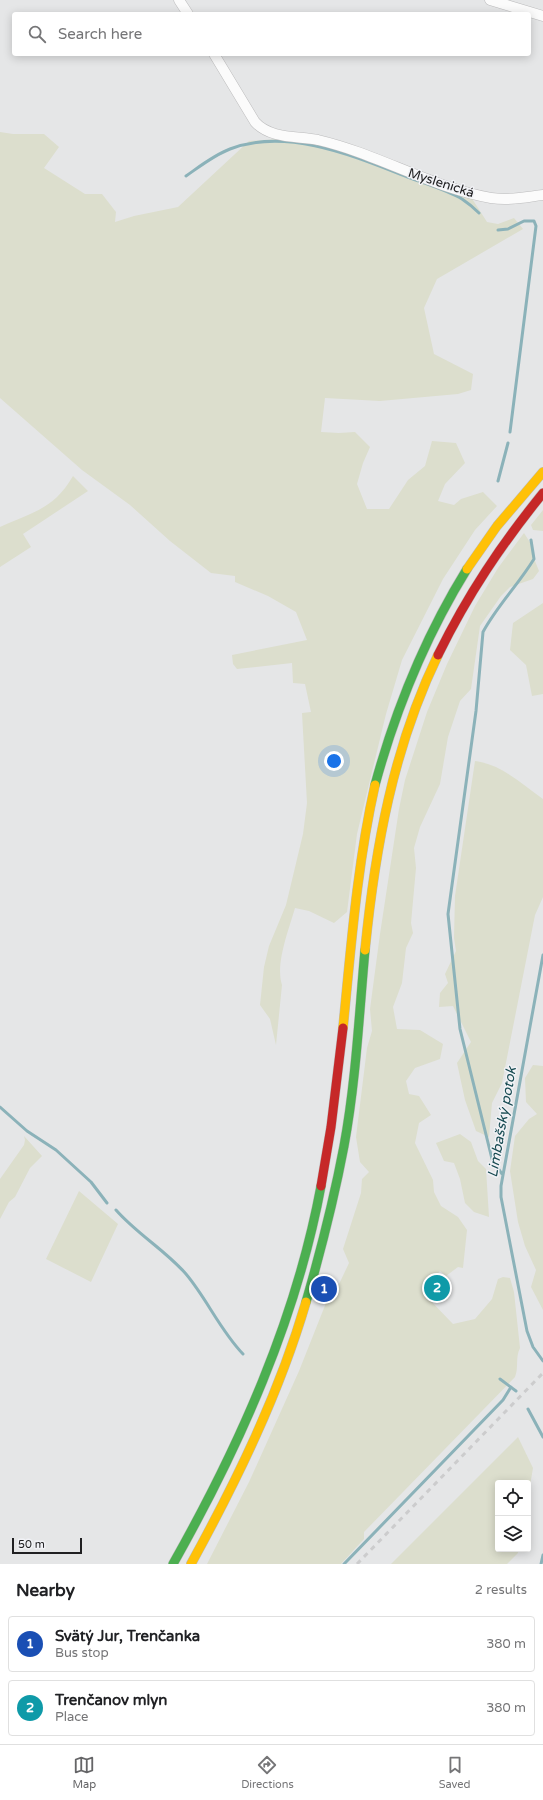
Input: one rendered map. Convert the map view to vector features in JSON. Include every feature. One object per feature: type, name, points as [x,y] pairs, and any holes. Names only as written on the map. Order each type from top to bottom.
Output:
[{"type":"main road","points":[[172,1564],[203,1512],[230,1459],[271,1361],[293,1298],[304,1259],[322,1184],[334,1106],[362,850],[373,792],[386,743],[406,687],[421,654],[456,588],[498,525],[543,472]]},
{"type":"main road","points":[[191,1564],[215,1522],[243,1465],[285,1366],[307,1304],[318,1262],[339,1171],[350,1108],[368,923],[380,838],[394,773],[408,727],[436,657],[469,594],[511,532],[543,494]]},
{"type":"street","points":[[179,0],[187,12]]},
{"type":"street","points":[[490,0],[530,12]]},
{"type":"street","points":[[531,12],[543,16]]},
{"type":"street","name":"Myslenická","points":[[215,56],[244,105],[260,127],[276,134],[312,139],[344,146],[427,180],[460,191],[505,199],[543,194]]},
{"type":"green space","points":[[0,132],[13,134],[44,134],[59,147],[44,168],[85,194],[102,194],[116,212],[115,222],[134,216],[178,207],[249,141],[294,138],[471,197],[487,222],[498,224],[514,218],[523,229],[437,279],[424,308],[434,354],[473,374],[471,390],[458,394],[380,401],[325,398],[321,432],[355,432],[370,447],[363,463],[357,484],[367,509],[389,509],[408,480],[425,466],[432,441],[456,443],[465,463],[445,484],[438,501],[454,505],[461,499],[483,492],[497,506],[475,530],[443,579],[402,660],[386,714],[357,834],[347,912],[334,923],[309,911],[295,908],[281,957],[280,977],[282,985],[276,1045],[270,1019],[260,1005],[264,967],[269,946],[286,905],[303,834],[307,803],[302,713],[311,712],[305,684],[293,683],[292,663],[237,669],[233,664],[232,655],[307,640],[296,612],[268,596],[235,582],[235,576],[211,573],[170,541],[130,505],[82,470],[0,398]]},
{"type":"green space","points":[[73,476],[88,491],[23,534],[31,547],[0,567],[0,527],[33,513],[50,503],[66,487]]},
{"type":"green space","points":[[543,510],[543,531],[533,530],[531,525]]},
{"type":"green space","points":[[524,533],[533,547],[533,556],[539,571],[533,579],[510,587],[501,596],[480,626],[471,689],[460,701],[448,737],[440,784],[420,827],[414,848],[416,868],[411,923],[413,933],[406,948],[402,983],[393,1007],[397,1029],[420,1030],[443,1044],[440,1059],[415,1068],[406,1081],[409,1094],[419,1096],[431,1115],[419,1123],[415,1143],[433,1180],[434,1192],[441,1206],[458,1217],[467,1230],[463,1268],[458,1267],[446,1276],[440,1271],[429,1283],[434,1287],[426,1296],[453,1324],[475,1319],[492,1299],[498,1279],[503,1277],[510,1278],[514,1292],[520,1348],[515,1377],[364,1532],[364,1539],[341,1564],[207,1564],[249,1482],[299,1371],[326,1303],[340,1282],[349,1263],[343,1249],[361,1193],[362,1179],[369,1172],[360,1162],[356,1137],[367,1048],[372,1031],[370,1009],[380,934],[399,809],[405,780],[427,712],[447,664],[475,606],[498,568]]},
{"type":"green space","points":[[543,603],[543,694],[532,696],[526,665],[510,650],[513,623]]},
{"type":"green space","points":[[475,761],[494,766],[502,770],[543,799],[543,897],[535,915],[502,1083],[492,1103],[489,1137],[476,1131],[465,1100],[457,1063],[471,1042],[453,1006],[439,1007],[440,993],[448,983],[445,974],[456,951],[454,938],[455,896]]},
{"type":"green space","points":[[533,1065],[543,1066],[543,1310],[531,1287],[536,1270],[525,1246],[518,1222],[510,1171],[515,1136],[529,1119],[537,1114],[526,1102],[525,1078]]},
{"type":"green space","points":[[460,1134],[471,1142],[478,1161],[486,1169],[489,1217],[474,1212],[465,1203],[460,1179],[454,1163],[444,1161],[436,1143]]},
{"type":"green space","points":[[24,1136],[42,1156],[30,1168],[15,1197],[9,1202],[0,1219],[0,1179],[24,1145]]},
{"type":"green space","points":[[79,1191],[118,1224],[91,1282],[46,1259]]},
{"type":"green space","points":[[518,1437],[533,1468],[531,1480],[495,1480],[495,1552],[518,1552],[507,1564],[391,1564]]},
{"type":"waterway","points":[[186,176],[212,158],[230,149],[251,143],[273,141],[295,142],[316,146],[360,159],[440,189],[462,199],[479,213]]},
{"type":"waterway","points":[[498,230],[508,229],[524,221],[534,221],[536,226],[510,432]]},
{"type":"waterway","points":[[498,481],[508,443]]},
{"type":"waterway","points":[[502,1174],[492,1159],[460,1029],[448,914],[476,711],[483,632],[534,559],[531,540]]},
{"type":"waterway","name":"Limbašský potok","points":[[543,955],[501,1186],[501,1197],[527,1331],[533,1347],[543,1361]]},
{"type":"waterway","points":[[0,1107],[27,1131],[56,1150],[91,1182],[107,1203]]},
{"type":"waterway","points":[[116,1210],[124,1219],[169,1257],[186,1274],[201,1294],[227,1335],[243,1354]]},
{"type":"waterway","points":[[500,1379],[516,1391]]},
{"type":"waterway","points":[[344,1564],[503,1400],[511,1387]]},
{"type":"waterway","points":[[528,1409],[543,1437]]},
{"type":"waterway","name":"Limbašský potok","points":[[541,1564],[543,1555]]},
{"type":"railway","points":[[357,1564],[543,1373]]},
{"type":"traffic: fast","points":[[375,785],[392,728],[413,674],[438,621],[467,569]]},
{"type":"traffic: fast","points":[[306,1302],[332,1205],[344,1146],[354,1073],[365,950]]},
{"type":"traffic: fast","points":[[173,1564],[221,1474],[263,1381],[297,1285],[321,1186]]},
{"type":"traffic: slow","points":[[467,569],[497,526],[543,472]]},
{"type":"traffic: slow","points":[[365,950],[374,874],[388,800],[409,726],[422,690],[438,655]]},
{"type":"traffic: slow","points":[[343,1028],[359,876],[375,785]]},
{"type":"traffic: slow","points":[[191,1564],[225,1501],[256,1436],[283,1370],[306,1302]]},
{"type":"traffic: jam","points":[[438,655],[473,591],[499,551],[543,493]]},
{"type":"traffic: jam","points":[[321,1186],[331,1127],[343,1028]]},
{"type":"place","name":"Trenčanov mlyn","points":[[437,1288]]},
{"type":"place","name":"Svätý Jur, Trenčanka","points":[[324,1289]]}]
